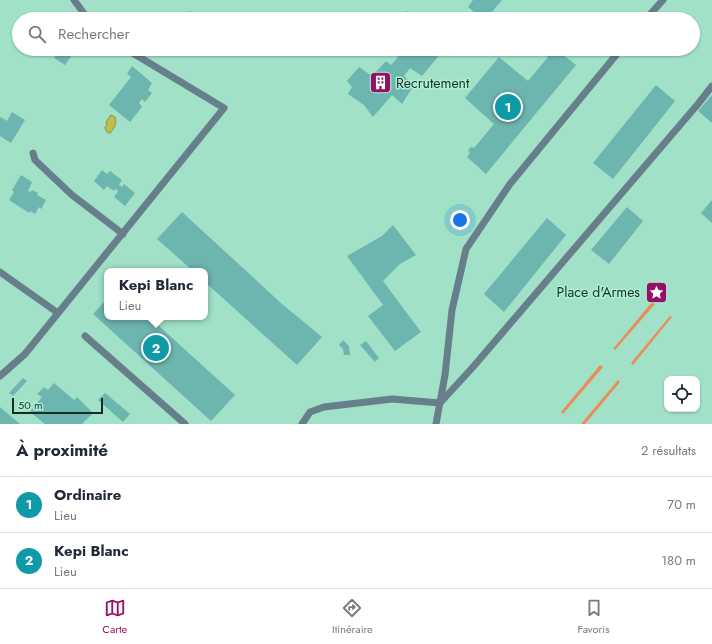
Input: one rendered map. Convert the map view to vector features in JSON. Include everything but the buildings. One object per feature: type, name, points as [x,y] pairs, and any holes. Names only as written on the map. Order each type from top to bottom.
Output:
[{"type":"lane","points":[[74,0],[83,12]]},
{"type":"lane","points":[[652,12],[663,0]]},
{"type":"lane","points":[[0,376],[24,354],[224,108],[138,56]]},
{"type":"lane","points":[[436,424],[445,375],[452,310],[466,249],[510,184],[615,56]]},
{"type":"lane","points":[[440,404],[712,86]]},
{"type":"lane","points":[[33,154],[35,160],[72,195],[123,234]]},
{"type":"lane","points":[[0,272],[58,313]]},
{"type":"lane","points":[[85,336],[185,424]]},
{"type":"lane","points":[[302,424],[310,412],[324,407],[392,399],[440,404]]},
{"type":"shaded area","points":[[111,115],[115,117],[116,123],[110,133],[106,131],[105,127],[107,125],[106,122]]},
{"type":"shaded area","points":[[652,302],[655,304],[615,350],[613,349]]},
{"type":"shaded area","points":[[670,316],[672,317],[633,365],[631,363]]},
{"type":"shaded area","points":[[600,365],[603,367],[563,414],[561,412]]},
{"type":"shaded area","points":[[618,380],[620,382],[585,424],[581,424]]},
{"type":"place","name":"Recrutement","points":[[380,83]]},
{"type":"place","name":"Ordinaire","points":[[508,107]]},
{"type":"place","name":"Place d'Armes","points":[[656,292]]},
{"type":"place","name":"Kepi Blanc","points":[[156,348]]}]
